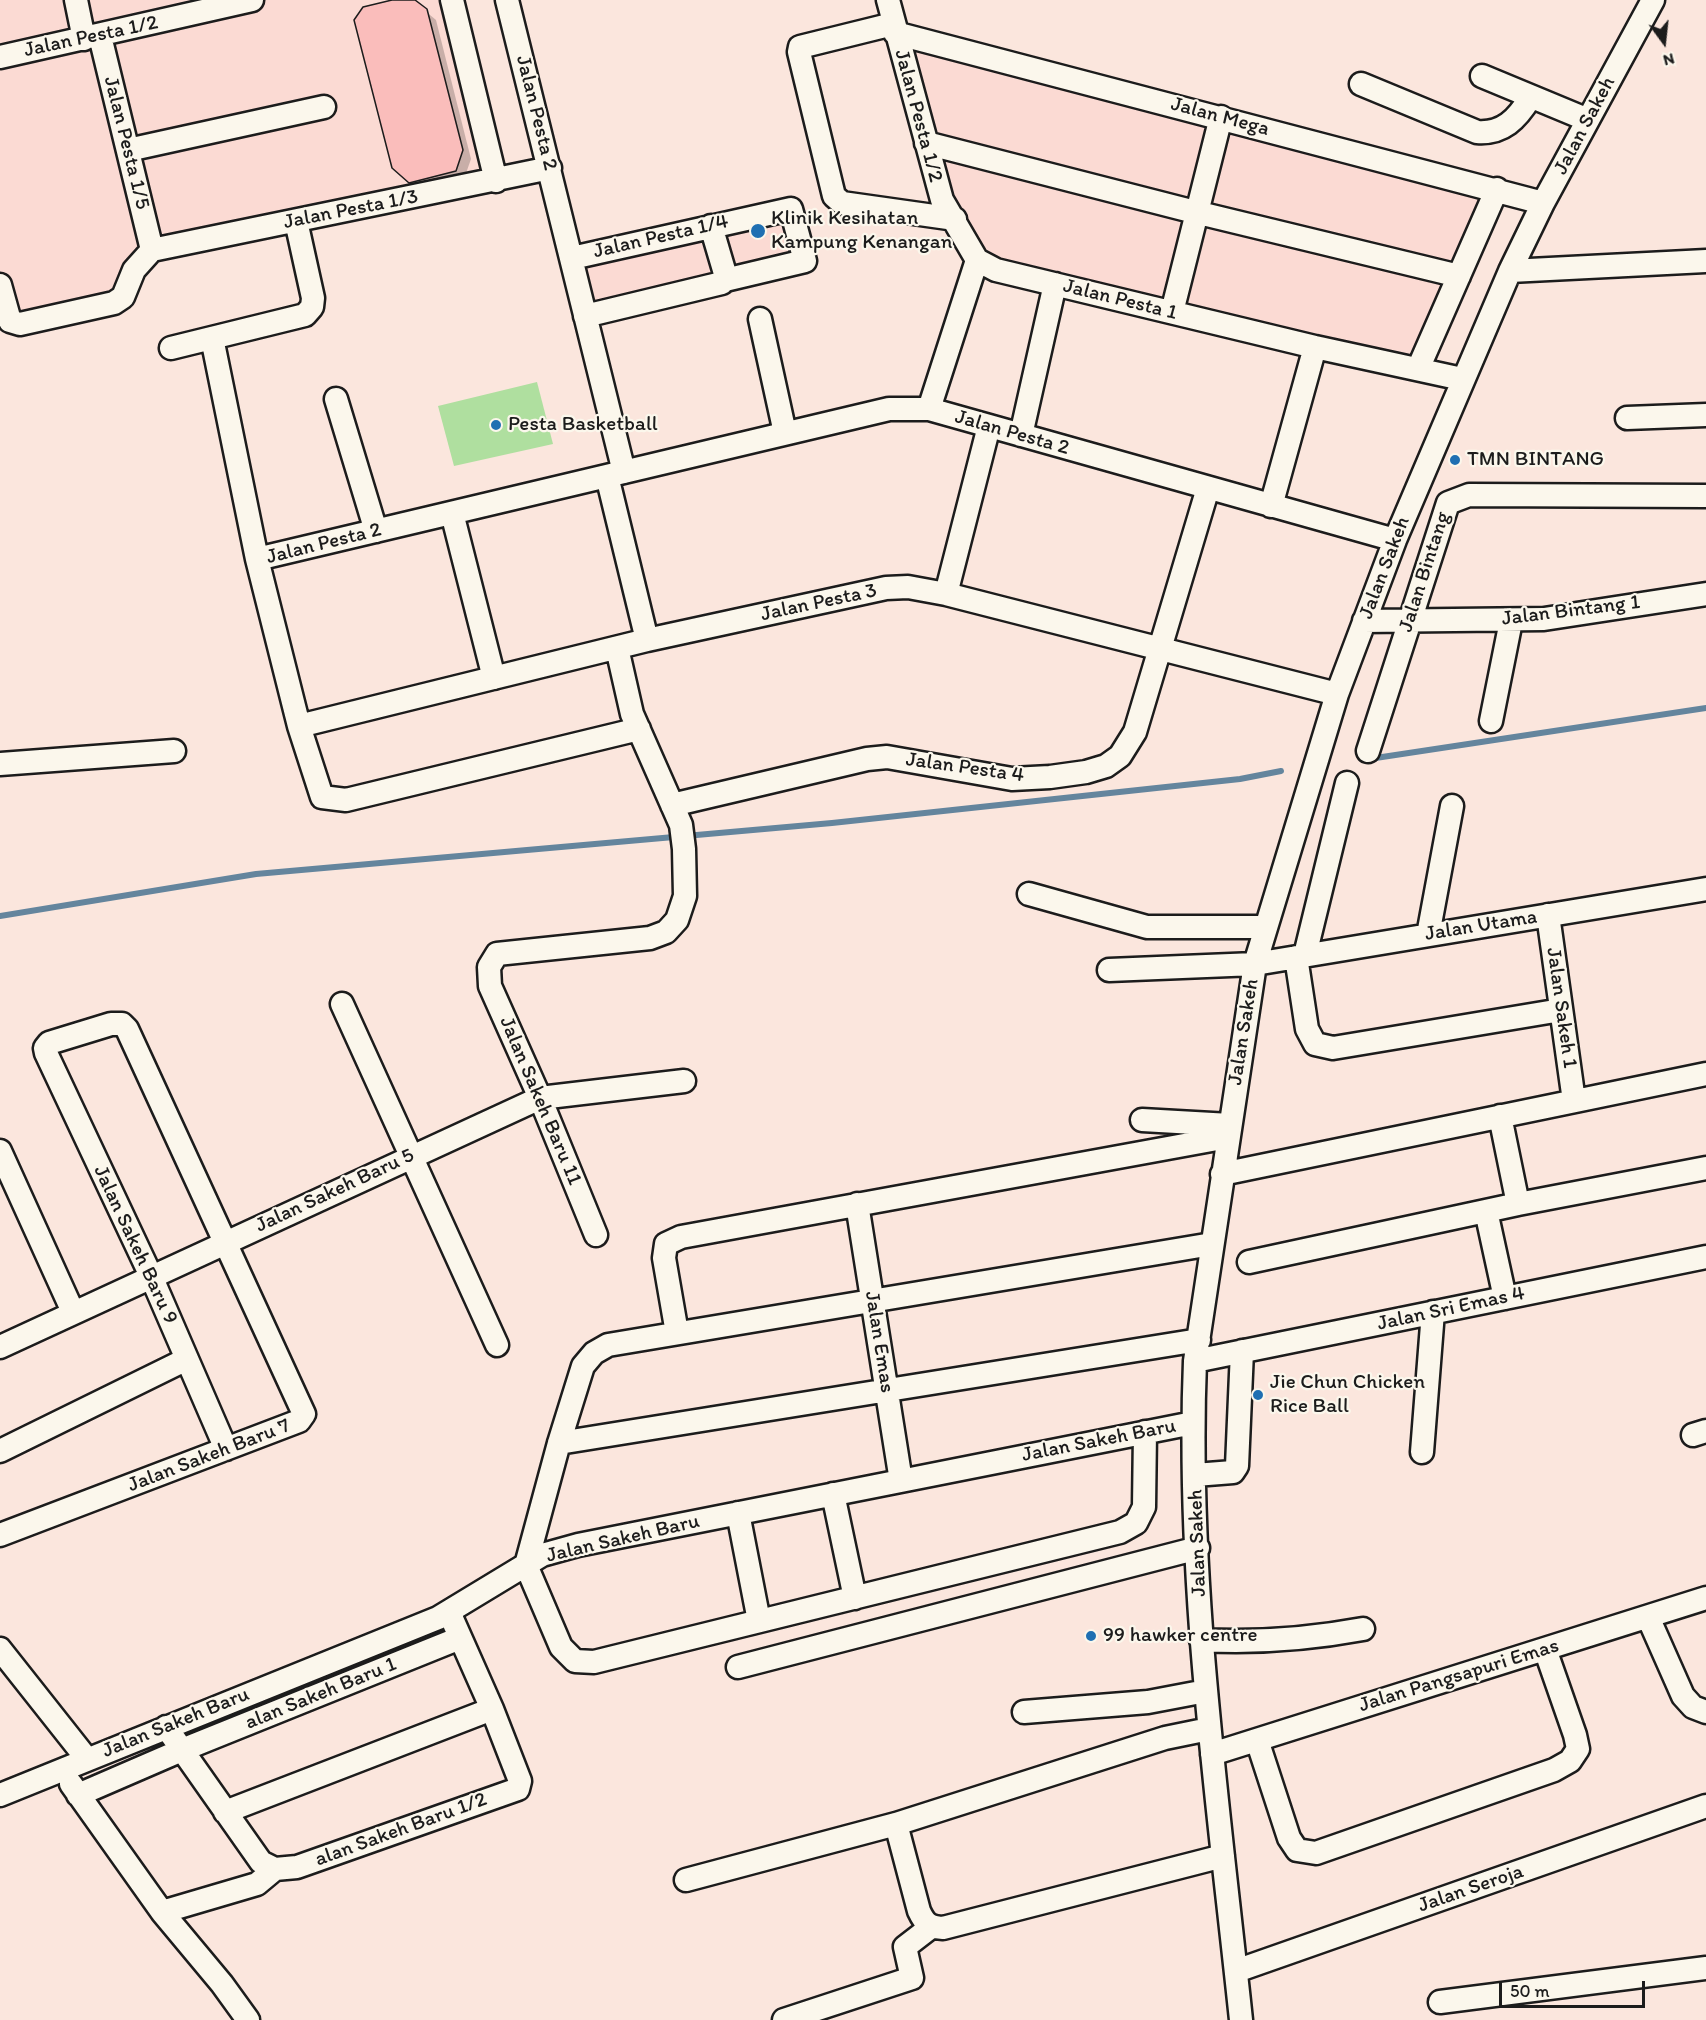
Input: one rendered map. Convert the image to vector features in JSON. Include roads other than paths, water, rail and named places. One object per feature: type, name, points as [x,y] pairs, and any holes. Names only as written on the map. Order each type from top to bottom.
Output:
[{"type":"street","name":"Jalan Pesta 1/5","points":[[76,0],[92,37],[128,150],[152,250]]},
{"type":"street","name":"Jalan Pesta 1/2","points":[[0,57],[252,0]]},
{"type":"street","points":[[452,0],[496,181]]},
{"type":"street","name":"Jalan Pesta 2","points":[[507,0],[572,258],[615,474]]},
{"type":"street","name":"Jalan Pesta 1/2","points":[[888,0],[942,201],[955,219],[977,260]]},
{"type":"street","name":"Jalan Sakeh","points":[[1241,2020],[1201,1640],[1193,1423],[1197,1350],[1255,964],[1337,694],[1395,540],[1510,271],[1543,203],[1653,0]]},
{"type":"street","points":[[894,28],[800,47],[799,52],[834,196],[842,203],[955,219]]},
{"type":"street","name":"Jalan Mega","points":[[894,28],[1543,203]]},
{"type":"street","points":[[1482,76],[1530,98],[1588,120]]},
{"type":"street","points":[[1361,84],[1477,132],[1491,133],[1509,124],[1519,115],[1530,98]]},
{"type":"street","points":[[128,150],[324,107]]},
{"type":"street","points":[[1172,312],[1195,212],[1221,117]]},
{"type":"street","points":[[926,143],[1458,276]]},
{"type":"street","name":"Jalan Pesta 1/3","points":[[152,250],[496,181],[550,168]]},
{"type":"street","points":[[1418,369],[1497,189]]},
{"type":"street","name":"Jalan Pesta 1/4","points":[[572,258],[786,209],[794,212],[805,261],[725,280]]},
{"type":"street","points":[[171,348],[305,315],[312,307],[313,298],[296,221]]},
{"type":"street","points":[[585,316],[725,280],[711,226]]},
{"type":"street","points":[[0,285],[10,321],[20,324],[114,303],[123,297],[134,270],[152,250]]},
{"type":"street","points":[[929,409],[977,260]]},
{"type":"street","name":"Jalan Pesta 1","points":[[977,260],[996,270],[1315,347],[1462,379]]},
{"type":"street","points":[[1510,271],[1706,261]]},
{"type":"street","points":[[1021,435],[1055,284]]},
{"type":"street","points":[[760,319],[785,433]]},
{"type":"street","points":[[212,338],[257,559]]},
{"type":"street","points":[[1271,506],[1315,347]]},
{"type":"street","points":[[336,399],[376,531]]},
{"type":"street","name":"Jalan Pesta 2","points":[[639,729],[346,800],[327,798],[319,793],[299,726],[257,559],[889,409],[929,409],[1395,540]]},
{"type":"street","points":[[1627,418],[1706,415]]},
{"type":"street","points":[[946,594],[989,426]]},
{"type":"street","points":[[615,474],[647,640]]},
{"type":"street","name":"Jalan Pesta 4","points":[[677,815],[887,757],[1012,778],[1086,772],[1106,766],[1120,756],[1135,732],[1208,488]]},
{"type":"street","name":"Jalan Bintang","points":[[1368,751],[1448,503],[1455,498],[1469,495],[1706,496]]},
{"type":"street","points":[[452,513],[494,678]]},
{"type":"street","name":"Jalan Pesta 3","points":[[299,726],[647,640],[886,588],[908,587],[946,594],[1337,694]]},
{"type":"street","name":"Jalan Bintang 1","points":[[1364,621],[1544,619],[1706,594]]},
{"type":"street","points":[[1491,721],[1511,621]]},
{"type":"street","points":[[617,648],[632,714],[677,815]]},
{"type":"street","points":[[0,764],[174,751]]},
{"type":"street","points":[[1347,783],[1301,956],[1307,1029],[1315,1044],[1333,1048],[1561,1010]]},
{"type":"street","points":[[1428,935],[1452,806]]},
{"type":"street","name":"Jalan Sakeh Baru 11","points":[[596,1235],[540,1098],[490,986],[489,967],[497,954],[650,938],[666,932],[677,920],[685,896],[684,849],[677,815]]},
{"type":"street","name":"Jalan Utama","points":[[1109,970],[1255,964],[1706,889]]},
{"type":"street","points":[[1029,894],[1147,927],[1266,927]]},
{"type":"street","name":"Jalan Sakeh 1","points":[[1548,915],[1574,1101]]},
{"type":"street","points":[[342,1004],[497,1345]]},
{"type":"street","name":"Jalan Sakeh Baru 9","points":[[224,1242],[127,1029],[122,1024],[111,1024],[49,1043],[45,1048],[46,1053],[151,1276],[226,1449]]},
{"type":"street","points":[[1222,1174],[1706,1074]]},
{"type":"street","name":"Jalan Sakeh Baru 5","points":[[0,1346],[540,1098],[684,1081]]},
{"type":"street","points":[[1500,1116],[1518,1204]]},
{"type":"street","points":[[1142,1120],[1229,1131]]},
{"type":"street","points":[[677,1333],[664,1258],[666,1244],[681,1237],[1229,1131]]},
{"type":"street","points":[[0,1151],[73,1312]]},
{"type":"street","points":[[1249,1262],[1518,1204],[1706,1168]]},
{"type":"street","name":"Jalan Emas","points":[[857,1204],[901,1481]]},
{"type":"street","points":[[1486,1211],[1505,1298]]},
{"type":"street","name":"Jalan Sakeh Baru 7","points":[[0,1535],[300,1421],[304,1414],[224,1242]]},
{"type":"street","points":[[1145,1432],[1144,1507],[1136,1523],[1120,1532],[594,1662],[575,1661],[561,1647],[526,1565],[559,1443],[583,1366],[594,1353],[608,1345],[1212,1244]]},
{"type":"street","name":"Jalan Sri Emas 4","points":[[559,1443],[886,1390],[1197,1350],[1242,1351],[1706,1257]]},
{"type":"street","points":[[1422,1452],[1433,1312]]},
{"type":"street","points":[[1195,1475],[1225,1475],[1233,1472],[1237,1466],[1242,1351]]},
{"type":"street","points":[[0,1451],[187,1359]]},
{"type":"street","name":"Jalan Sakeh Baru","points":[[0,1795],[449,1612],[542,1555],[578,1545],[1193,1423]]},
{"type":"street","points":[[833,1494],[855,1598]]},
{"type":"street","points":[[738,1513],[759,1621]]},
{"type":"street","points":[[738,1667],[1198,1548]]},
{"type":"street","name":"Jalan Pangsapuri Emas","points":[[1212,1754],[1706,1598]]},
{"type":"street","points":[[225,1812],[492,1709],[449,1612]]},
{"type":"street","points":[[1648,1617],[1683,1696],[1693,1707],[1706,1712]]},
{"type":"street","points":[[1201,1640],[1238,1642],[1314,1638],[1363,1629]]},
{"type":"street","name":"alan Sakeh Baru 1","points":[[78,1795],[182,1750],[460,1638]]},
{"type":"street","name":"Jalan Sakeh Baru","points":[[0,1649],[87,1759]]},
{"type":"street","points":[[1257,1740],[1289,1838],[1297,1850],[1316,1853],[1554,1770],[1570,1761],[1578,1749],[1575,1735],[1545,1649]]},
{"type":"street","points":[[1024,1712],[1148,1702],[1206,1690]]},
{"type":"street","name":"alan Sakeh Baru 1/2","points":[[275,1869],[297,1868],[518,1789],[520,1781],[492,1709]]},
{"type":"street","points":[[162,1912],[257,1884],[275,1869],[261,1862],[166,1727]]},
{"type":"street","points":[[686,1880],[896,1824],[1165,1738],[1209,1730]]},
{"type":"street","points":[[61,1770],[162,1912],[222,1984],[248,2020]]},
{"type":"street","name":"Jalan Seroja","points":[[1236,1971],[1706,1806]]},
{"type":"street","points":[[896,1824],[919,1911],[924,1923],[931,1927],[943,1928],[1223,1856]]},
{"type":"street","points":[[784,2020],[912,1977],[905,1947],[931,1927]]},
{"type":"street","points":[[1440,2002],[1706,1968]]},
{"type":"waterway","points":[[1369,759],[1706,708]]},
{"type":"waterway","points":[[0,916],[256,874],[832,823],[1240,779],[1281,771]]},
{"type":"place","name":"Klinik Kesihatan Kampung Kenangan","points":[[758,231]]},
{"type":"place","name":"Pesta Basketball","points":[[496,425]]},
{"type":"place","name":"TMN BINTANG","points":[[1455,460]]},
{"type":"place","name":"Jie Chun Chicken Rice Ball","points":[[1258,1395]]},
{"type":"place","name":"99 hawker centre","points":[[1091,1636]]}]
